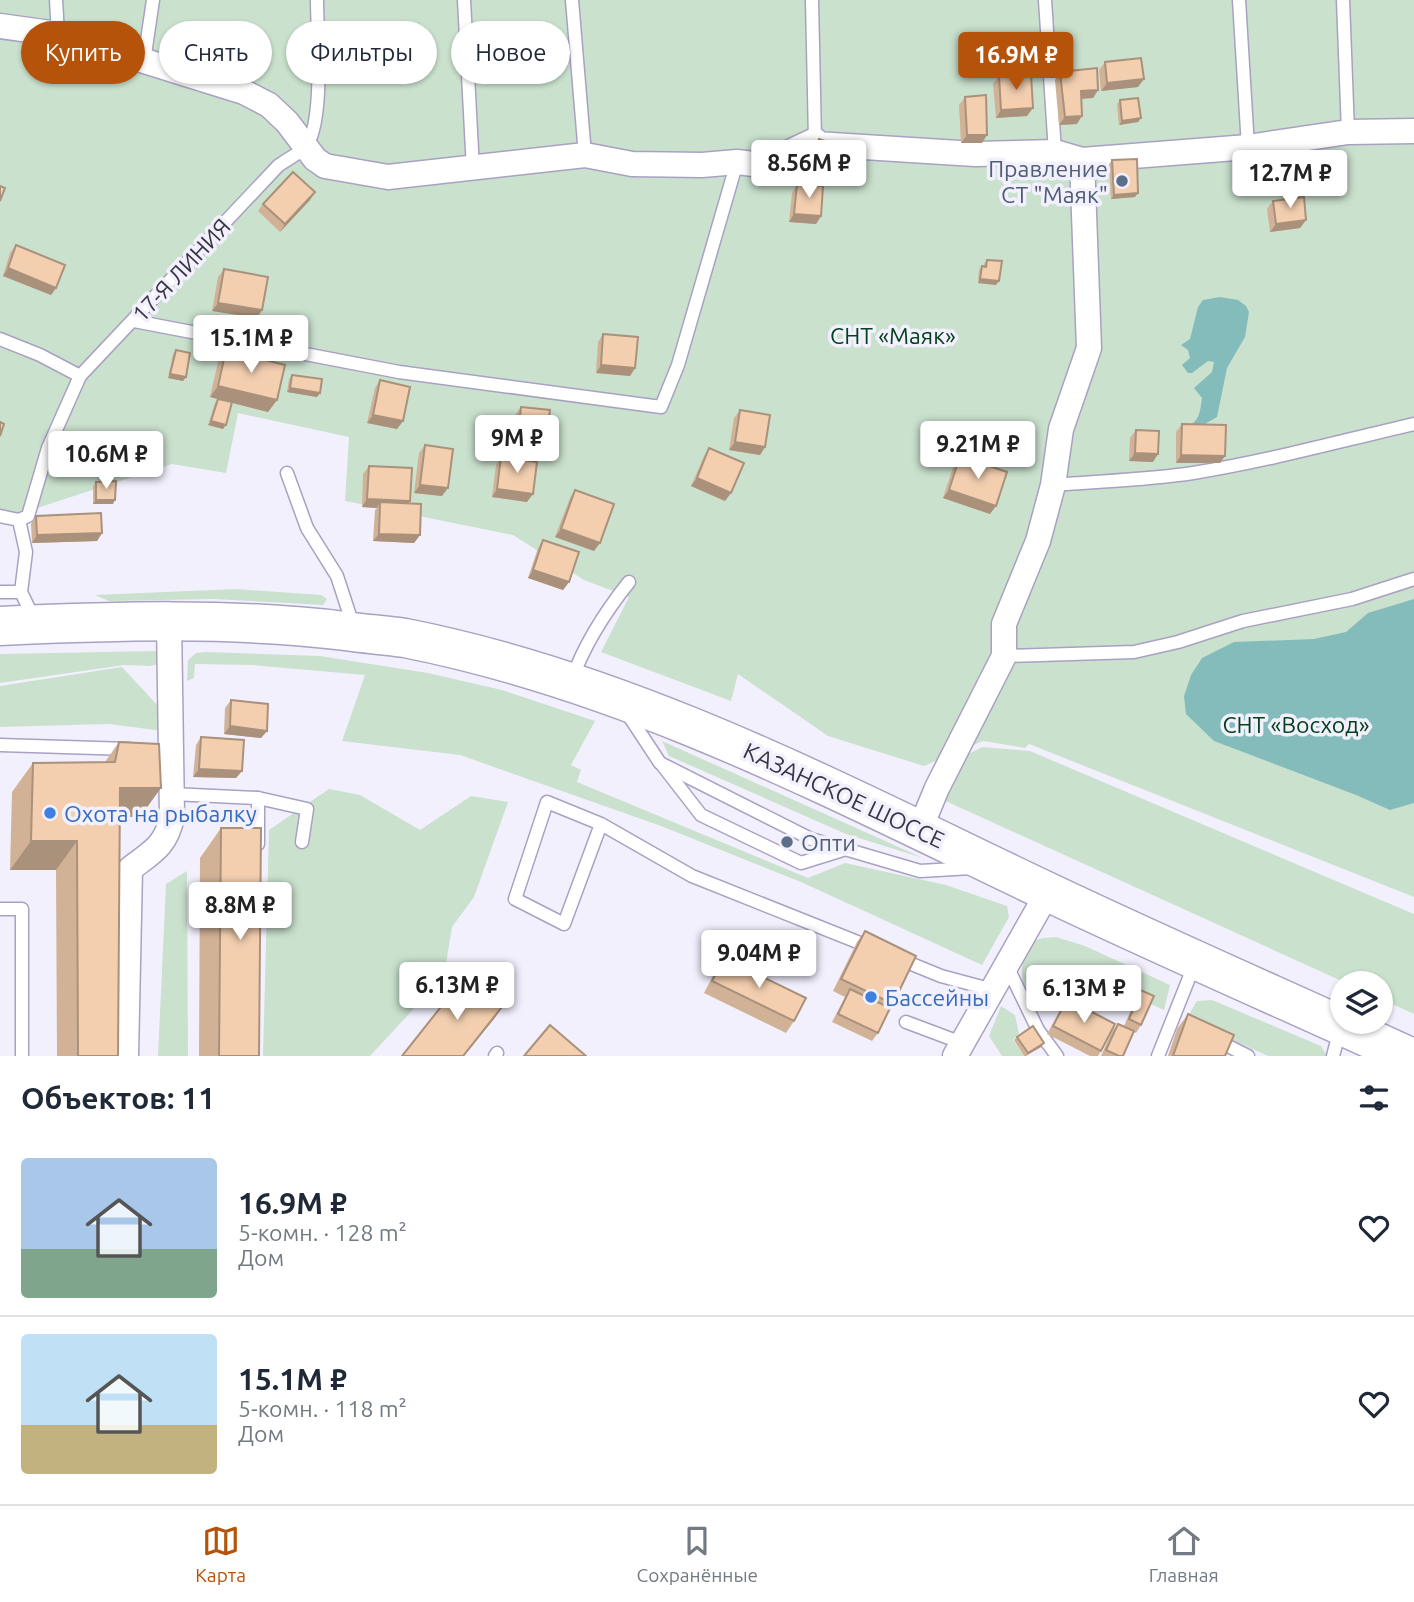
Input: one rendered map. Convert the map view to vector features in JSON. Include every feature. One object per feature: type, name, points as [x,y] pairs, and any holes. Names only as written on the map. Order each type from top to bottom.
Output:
[{"type":"main road","name":"КАЗАНСКОЕ ШОССЕ","points":[[28,616],[299,625],[401,638],[516,666],[617,698],[695,727],[920,829],[1048,892]]},
{"type":"main road","points":[[1048,892],[1196,959],[1337,1041],[1408,1056]]},
{"type":"street","points":[[0,26],[21,29]]},
{"type":"street","points":[[145,61],[244,92],[268,105],[287,122],[315,159],[325,166],[388,177],[584,155],[632,164],[702,165],[737,162],[762,165],[815,140],[816,144],[975,154],[1055,152],[1082,160],[1248,146],[1348,132],[1414,131]]},
{"type":"street","points":[[920,829],[937,788],[1004,656],[1004,624],[1038,541],[1053,485],[1061,429],[1089,348],[1082,160]]},
{"type":"street","points":[[126,1056],[130,869],[160,847],[168,834],[172,817],[172,794],[164,754],[169,622]]},
{"type":"street","points":[[959,1049],[1048,892]]},
{"type":"lane","points":[[56,0],[57,21]]},
{"type":"lane","points":[[145,54],[153,0]]},
{"type":"lane","points":[[305,147],[315,126],[317,104],[317,0]]},
{"type":"lane","points":[[464,0],[473,169]]},
{"type":"lane","points":[[572,0],[584,155]]},
{"type":"lane","points":[[812,0],[815,140]]},
{"type":"lane","points":[[1045,0],[1055,152]]},
{"type":"lane","points":[[1239,0],[1248,146]]},
{"type":"lane","points":[[1343,0],[1348,132]]},
{"type":"lane","name":"17-Я ЛИНИЯ","points":[[19,520],[28,516],[48,449],[80,376],[278,166],[305,147]]},
{"type":"lane","points":[[134,321],[399,372],[661,407],[677,365],[737,162]]},
{"type":"lane","points":[[0,339],[40,355],[80,376]]},
{"type":"lane","points":[[1053,485],[1190,473],[1285,456],[1414,424]]},
{"type":"lane","points":[[287,473],[307,528],[337,576],[355,632]]},
{"type":"lane","points":[[0,516],[19,520],[26,552],[28,616]]},
{"type":"lane","points":[[1004,656],[1134,652],[1178,642],[1243,621],[1352,598],[1414,579]]},
{"type":"lane","points":[[571,683],[583,649],[629,582]]},
{"type":"lane","points":[[0,592],[28,616]]},
{"type":"lane","points":[[617,698],[660,763],[701,815],[801,863],[847,849]]},
{"type":"lane","points":[[0,745],[116,747],[144,751]]},
{"type":"lane","points":[[660,763],[811,839],[920,871],[993,866]]},
{"type":"lane","points":[[172,794],[258,798],[307,809],[302,842]]},
{"type":"lane","points":[[258,798],[258,852]]},
{"type":"lane","points":[[601,824],[564,924],[515,899],[547,802],[601,824],[692,876],[941,976],[993,990]]},
{"type":"lane","points":[[0,909],[22,909],[22,1056]]},
{"type":"lane","points":[[1158,1056],[1178,1022],[1196,959]]},
{"type":"lane","points":[[1006,965],[1038,1030],[1057,1056]]},
{"type":"lane","points":[[906,1022],[959,1049]]},
{"type":"lane","points":[[1205,1035],[1248,1056]]},
{"type":"green space","name":"СНТ «Маяк»","points":[[0,0],[1414,0],[1414,897],[1029,744],[1025,748],[983,741],[924,766],[828,736],[738,674],[731,701],[601,652],[629,597],[584,580],[513,535],[345,501],[349,437],[238,413],[226,473],[172,464],[22,513],[0,516]]},
{"type":"green space","points":[[236,589],[321,595],[327,599],[323,605],[214,599],[109,601],[95,595]]},
{"type":"green space","points":[[156,651],[163,656],[161,664],[124,665],[0,683],[0,654]]},
{"type":"green space","points":[[196,653],[320,656],[428,673],[502,690],[595,721],[571,765],[581,770],[577,782],[808,878],[845,863],[946,885],[1007,906],[1009,917],[982,965],[801,882],[661,826],[460,755],[342,741],[365,675],[252,665],[195,664],[194,678],[187,681],[188,660]]},
{"type":"green space","points":[[122,667],[159,707],[163,731],[109,724],[0,727],[0,686]]},
{"type":"green space","points":[[662,741],[923,858],[846,834],[669,756]]},
{"type":"green space","points":[[982,747],[1030,751],[1414,914],[1414,1014],[1393,1004],[1393,971],[1330,971],[1330,976],[939,798],[959,759]]},
{"type":"green space","points":[[329,789],[360,795],[420,830],[471,796],[508,802],[474,897],[452,927],[444,976],[370,1056],[263,1056],[269,830]]},
{"type":"green space","points":[[187,871],[188,1056],[158,1056],[166,884]]},
{"type":"green space","points":[[1056,937],[1085,946],[1170,985],[1164,1010],[1077,971],[1047,1006],[1033,999],[1023,984],[1024,957],[1033,943],[1041,938]]},
{"type":"green space","points":[[1212,1000],[1321,1046],[1327,1056],[1268,1056],[1186,1019],[1197,1001]]},
{"type":"green space","points":[[1001,1006],[1015,1015],[1019,1034],[1013,1040],[1024,1056],[1002,1056],[989,1036]]},
{"type":"shaded area","points":[[1220,297],[1238,300],[1246,306],[1249,312],[1245,337],[1227,368],[1217,417],[1203,425],[1187,427],[1197,419],[1201,407],[1202,398],[1194,388],[1212,372],[1214,362],[1208,361],[1188,373],[1182,365],[1190,358],[1188,350],[1181,345],[1190,339],[1198,307],[1203,300]]},
{"type":"shaded area","points":[[1414,599],[1414,803],[1390,810],[1214,741],[1186,714],[1184,696],[1191,675],[1202,658],[1234,642],[1314,639],[1346,632],[1368,613]]},
{"type":"building","points":[[1141,58],[1144,79],[1107,83],[1105,62]]},
{"type":"building","points":[[1097,68],[1098,90],[1081,91],[1082,116],[1065,117],[1060,72]]},
{"type":"building","points":[[1031,74],[1033,108],[1001,110],[999,76]]},
{"type":"building","points":[[986,95],[987,135],[967,135],[965,97]]},
{"type":"building","points":[[1138,98],[1141,118],[1122,121],[1120,100]]},
{"type":"building","points":[[819,139],[836,145],[833,156],[816,152]]},
{"type":"building","name":"Правление СТ \"Маяк\"","points":[[1137,159],[1138,193],[1114,195],[1112,160]]},
{"type":"building","points":[[293,172],[315,192],[285,224],[263,204]]},
{"type":"building","points":[[797,185],[823,186],[821,216],[794,214]]},
{"type":"building","points":[[0,186],[5,188],[0,201]]},
{"type":"building","points":[[1304,197],[1306,220],[1276,224],[1273,201]]},
{"type":"building","points":[[16,245],[65,265],[56,288],[8,268]]},
{"type":"building","points":[[987,260],[1002,261],[999,281],[980,279],[982,266],[986,267]]},
{"type":"building","points":[[224,269],[268,277],[262,310],[218,303]]},
{"type":"building","points":[[603,334],[638,337],[635,368],[601,365]]},
{"type":"building","points":[[176,350],[190,353],[186,377],[170,374]]},
{"type":"building","points":[[226,350],[285,365],[277,400],[218,386]]},
{"type":"building","points":[[292,375],[322,379],[320,393],[290,388]]},
{"type":"building","points":[[380,380],[410,387],[403,421],[373,415]]},
{"type":"building","points":[[218,399],[232,402],[226,425],[211,421]]},
{"type":"building","points":[[521,407],[550,410],[545,446],[517,443]]},
{"type":"building","points":[[740,410],[770,415],[765,447],[735,442]]},
{"type":"building","points":[[1182,424],[1226,425],[1225,456],[1181,455]]},
{"type":"building","points":[[1136,430],[1159,431],[1158,454],[1135,453]]},
{"type":"building","points":[[425,445],[453,449],[448,488],[420,485]]},
{"type":"building","points":[[709,448],[744,463],[731,493],[697,478]]},
{"type":"building","points":[[960,456],[1007,472],[996,506],[949,490]]},
{"type":"building","points":[[501,457],[537,462],[533,494],[497,489]]},
{"type":"building","points":[[369,466],[412,468],[410,501],[367,499]]},
{"type":"building","points":[[116,481],[115,500],[96,500],[96,482]]},
{"type":"building","points":[[575,490],[614,504],[600,543],[561,529]]},
{"type":"building","points":[[380,502],[421,504],[420,535],[379,534]]},
{"type":"building","points":[[101,513],[102,533],[37,535],[36,516]]},
{"type":"building","points":[[543,540],[579,552],[569,582],[533,570]]},
{"type":"building","points":[[231,700],[268,704],[267,731],[230,726]]},
{"type":"building","points":[[201,737],[244,740],[242,771],[199,769]]},
{"type":"building","points":[[119,742],[159,744],[161,788],[120,788],[118,1056],[78,1056],[77,841],[31,841],[33,763],[115,762]]},
{"type":"building","points":[[221,828],[261,828],[259,1056],[219,1056]]},
{"type":"building","points":[[865,931],[916,956],[893,1004],[841,979]]},
{"type":"building","points":[[724,958],[806,998],[794,1021],[712,981]]},
{"type":"building","points":[[1095,970],[1154,996],[1141,1025],[1129,1019],[1137,1000],[1091,979]]},
{"type":"building","points":[[467,974],[505,1003],[463,1056],[402,1056]]},
{"type":"building","points":[[850,989],[890,1008],[878,1033],[838,1014]]},
{"type":"building","points":[[1067,999],[1115,1024],[1101,1051],[1053,1026]]},
{"type":"building","points":[[1188,1014],[1234,1035],[1225,1056],[1173,1056]]},
{"type":"building","points":[[1118,1024],[1134,1031],[1123,1056],[1106,1050]]},
{"type":"building","points":[[550,1025],[586,1056],[524,1056]]},
{"type":"building","points":[[1033,1026],[1044,1043],[1028,1053],[1017,1037]]},
{"type":"place","name":"Правление СТ \"Маяк\"","points":[[1122,181]]},
{"type":"place","name":"Охота на рыбалку","points":[[50,813]]},
{"type":"place","name":"Опти","points":[[787,842]]},
{"type":"place","name":"Бассейны","points":[[871,997]]},
{"type":"park label","name":"СНТ «Восход»","points":[[1296,724]]}]
